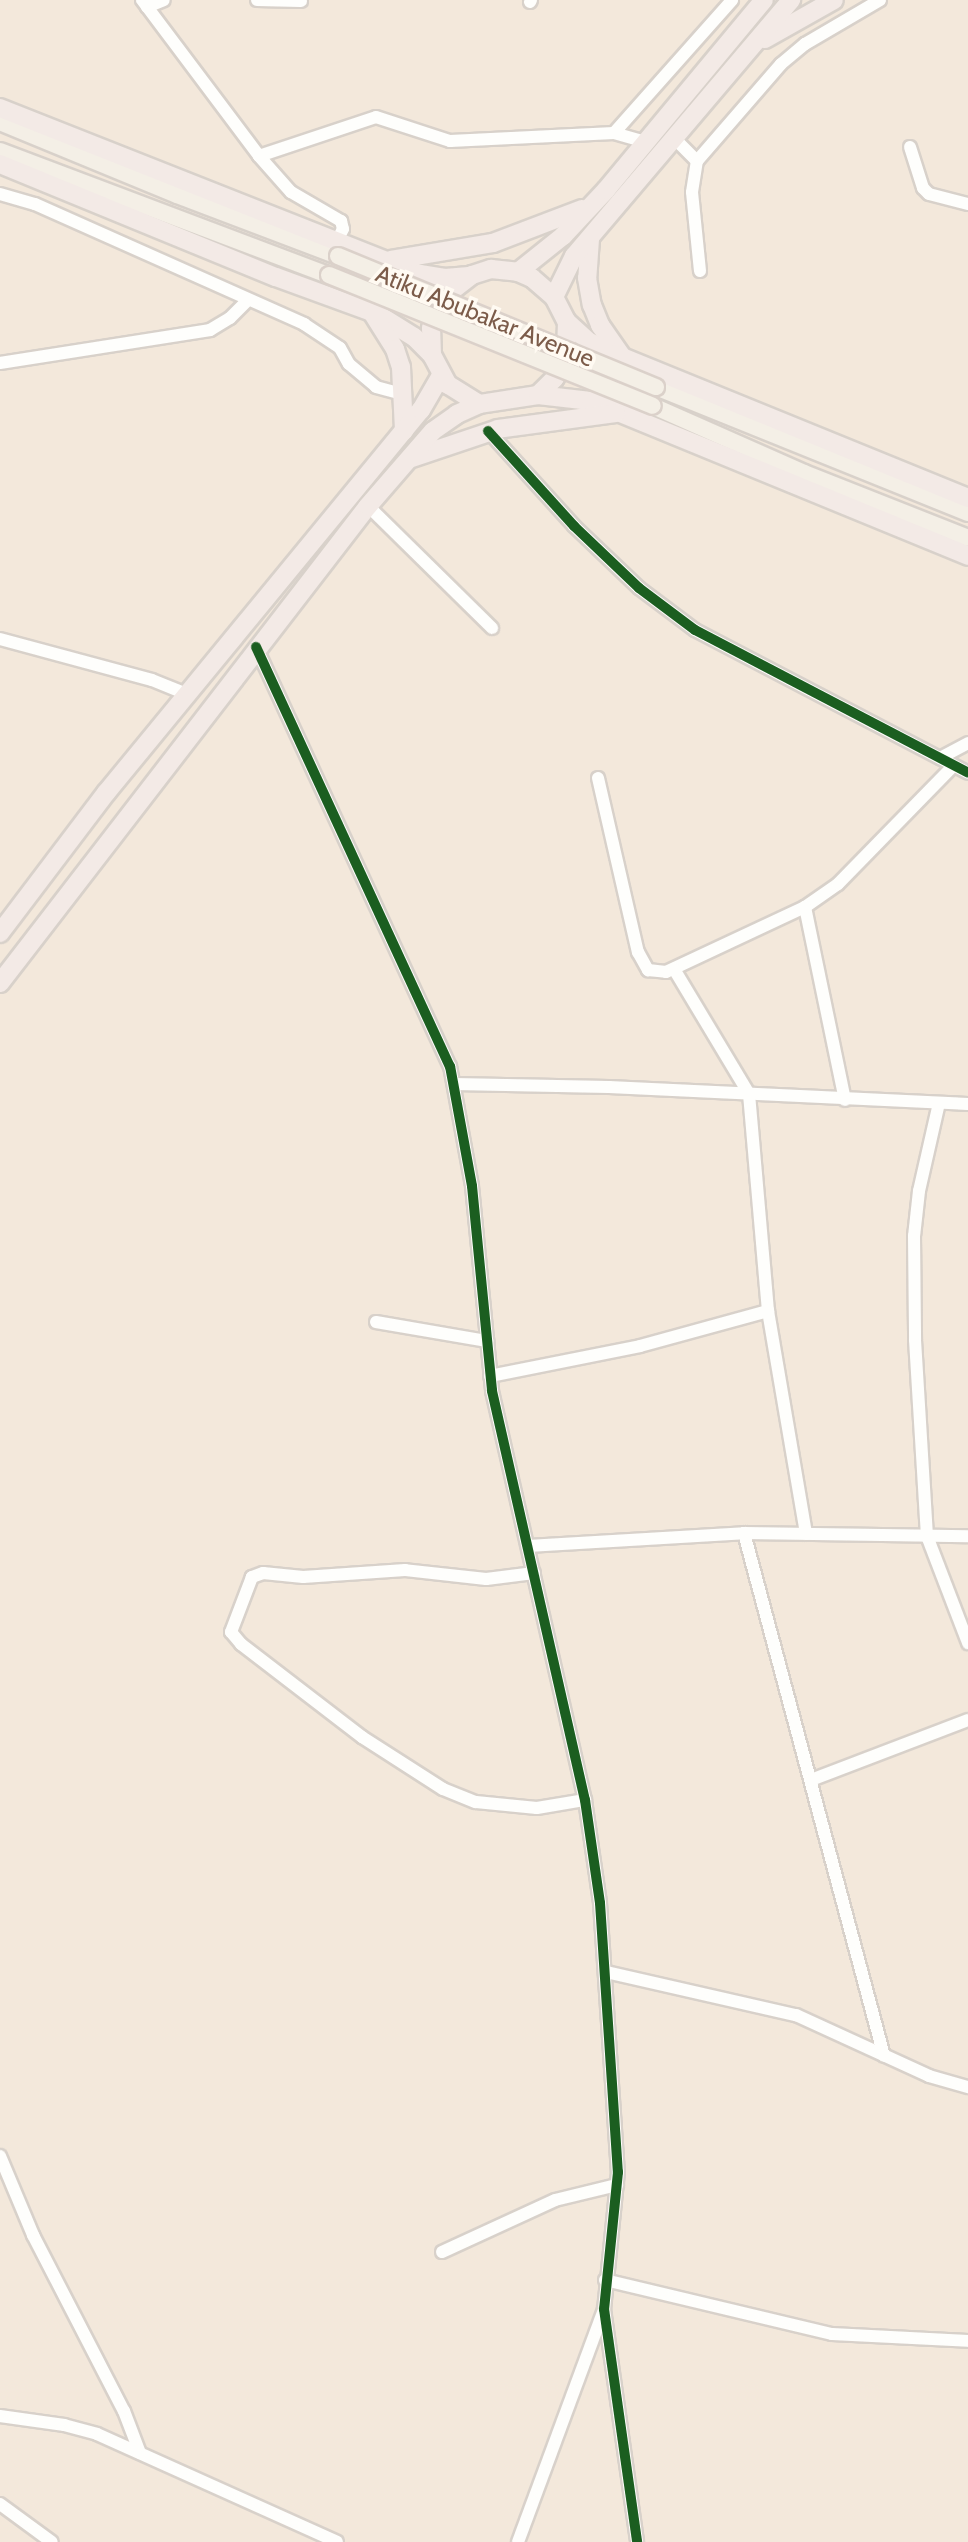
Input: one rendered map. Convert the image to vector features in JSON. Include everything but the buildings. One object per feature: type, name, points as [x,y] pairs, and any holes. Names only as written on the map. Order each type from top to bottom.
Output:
[{"type":"highway","points":[[518,272],[563,236],[592,205],[764,0]]},
{"type":"highway","points":[[554,297],[568,265],[791,0]]},
{"type":"highway","points":[[752,47],[834,0]]},
{"type":"highway","points":[[0,108],[338,249],[431,277],[472,275],[491,269],[518,272],[532,278],[554,297],[567,322],[589,342],[968,498]]},
{"type":"highway","points":[[0,164],[276,277],[372,312],[401,328],[432,355]]},
{"type":"highway","points":[[386,261],[450,253],[493,243],[592,205]]},
{"type":"highway","points":[[590,239],[587,278],[592,305],[600,325],[622,357]]},
{"type":"highway","points":[[472,275],[453,288],[438,306],[431,328],[432,355],[441,376],[457,394],[479,404]]},
{"type":"highway","points":[[372,312],[395,349],[403,394],[404,431]]},
{"type":"highway","points":[[538,395],[562,368],[567,322]]},
{"type":"highway","points":[[0,933],[186,694],[404,431],[431,396],[441,376]]},
{"type":"highway","points":[[0,983],[256,647],[368,506],[445,421],[479,404],[538,395],[572,396],[968,556]]},
{"type":"highway","points":[[409,459],[488,431],[531,422],[618,412]]},
{"type":"main road","name":"Atiku Abubakar Avenue","points":[[0,122],[177,195],[338,249],[656,387],[968,513]]},
{"type":"main road","name":"Atiku Abubakar Avenue","points":[[0,151],[329,275],[968,538]]},
{"type":"street","points":[[164,0],[145,3],[259,156],[291,192],[337,216],[343,229],[338,249]]},
{"type":"street","points":[[257,0],[301,1]]},
{"type":"street","points":[[614,133],[732,0]]},
{"type":"street","points":[[700,271],[692,192],[697,161],[781,64],[817,36],[880,0]]},
{"type":"street","points":[[259,156],[376,117],[450,141],[614,133],[645,142]]},
{"type":"street","points":[[675,139],[697,161]]},
{"type":"street","points":[[910,147],[923,188],[929,194],[968,204]]},
{"type":"street","points":[[0,194],[76,222],[324,335],[340,348],[361,376],[376,387],[403,394]]},
{"type":"street","points":[[0,363],[210,330],[230,318],[247,301]]},
{"type":"street","points":[[488,431],[574,526],[639,588],[695,630],[968,773]]},
{"type":"street","points":[[368,506],[492,628]]},
{"type":"street","points":[[0,639],[152,680],[186,694]]},
{"type":"street","points":[[256,647],[433,1023],[454,1084],[472,1186],[490,1376],[585,1800],[606,1972],[617,2185],[604,2309],[637,2542]]},
{"type":"street","points":[[940,758],[968,743]]},
{"type":"street","points":[[598,778],[638,952],[648,970],[674,969],[805,907],[838,884],[953,766]]},
{"type":"street","points":[[805,907],[845,1100]]},
{"type":"street","points":[[674,969],[749,1094],[768,1311],[806,1534]]},
{"type":"street","points":[[454,1084],[968,1104]]},
{"type":"street","points":[[939,1103],[919,1191],[914,1236],[915,1340],[927,1536],[968,1643]]},
{"type":"street","points":[[490,1376],[640,1346],[768,1311]]},
{"type":"street","points":[[376,1322],[487,1341]]},
{"type":"street","points":[[528,1546],[744,1533],[968,1536]]},
{"type":"street","points":[[744,1533],[884,2056]]},
{"type":"street","points":[[534,1573],[486,1579],[405,1570],[303,1577],[263,1573],[252,1577],[231,1632],[241,1644],[362,1737],[443,1789],[476,1802],[537,1808],[585,1800]]},
{"type":"street","points":[[811,1780],[968,1720]]},
{"type":"street","points":[[606,1972],[796,2015],[929,2076],[968,2087]]},
{"type":"street","points":[[0,2156],[33,2235],[124,2411],[140,2453]]},
{"type":"street","points":[[442,2252],[555,2200],[617,2185]]},
{"type":"street","points":[[605,2280],[832,2334],[968,2341]]},
{"type":"street","points":[[518,2542],[604,2309]]},
{"type":"street","points":[[0,2416],[64,2425],[140,2453],[337,2542]]},
{"type":"street","points":[[0,2504],[52,2542]]},
{"type":"street","points":[[25,2542],[30,2526]]},
{"type":"shaded area","points":[[0,0],[968,0],[968,2542],[0,2542]]},
{"type":"cycle path","points":[[488,431],[574,526],[639,588],[695,630],[968,773]]},
{"type":"cycle path","points":[[256,647],[450,1066],[472,1186],[492,1391],[585,1800],[600,1903],[618,2172],[604,2309],[637,2542]]}]
